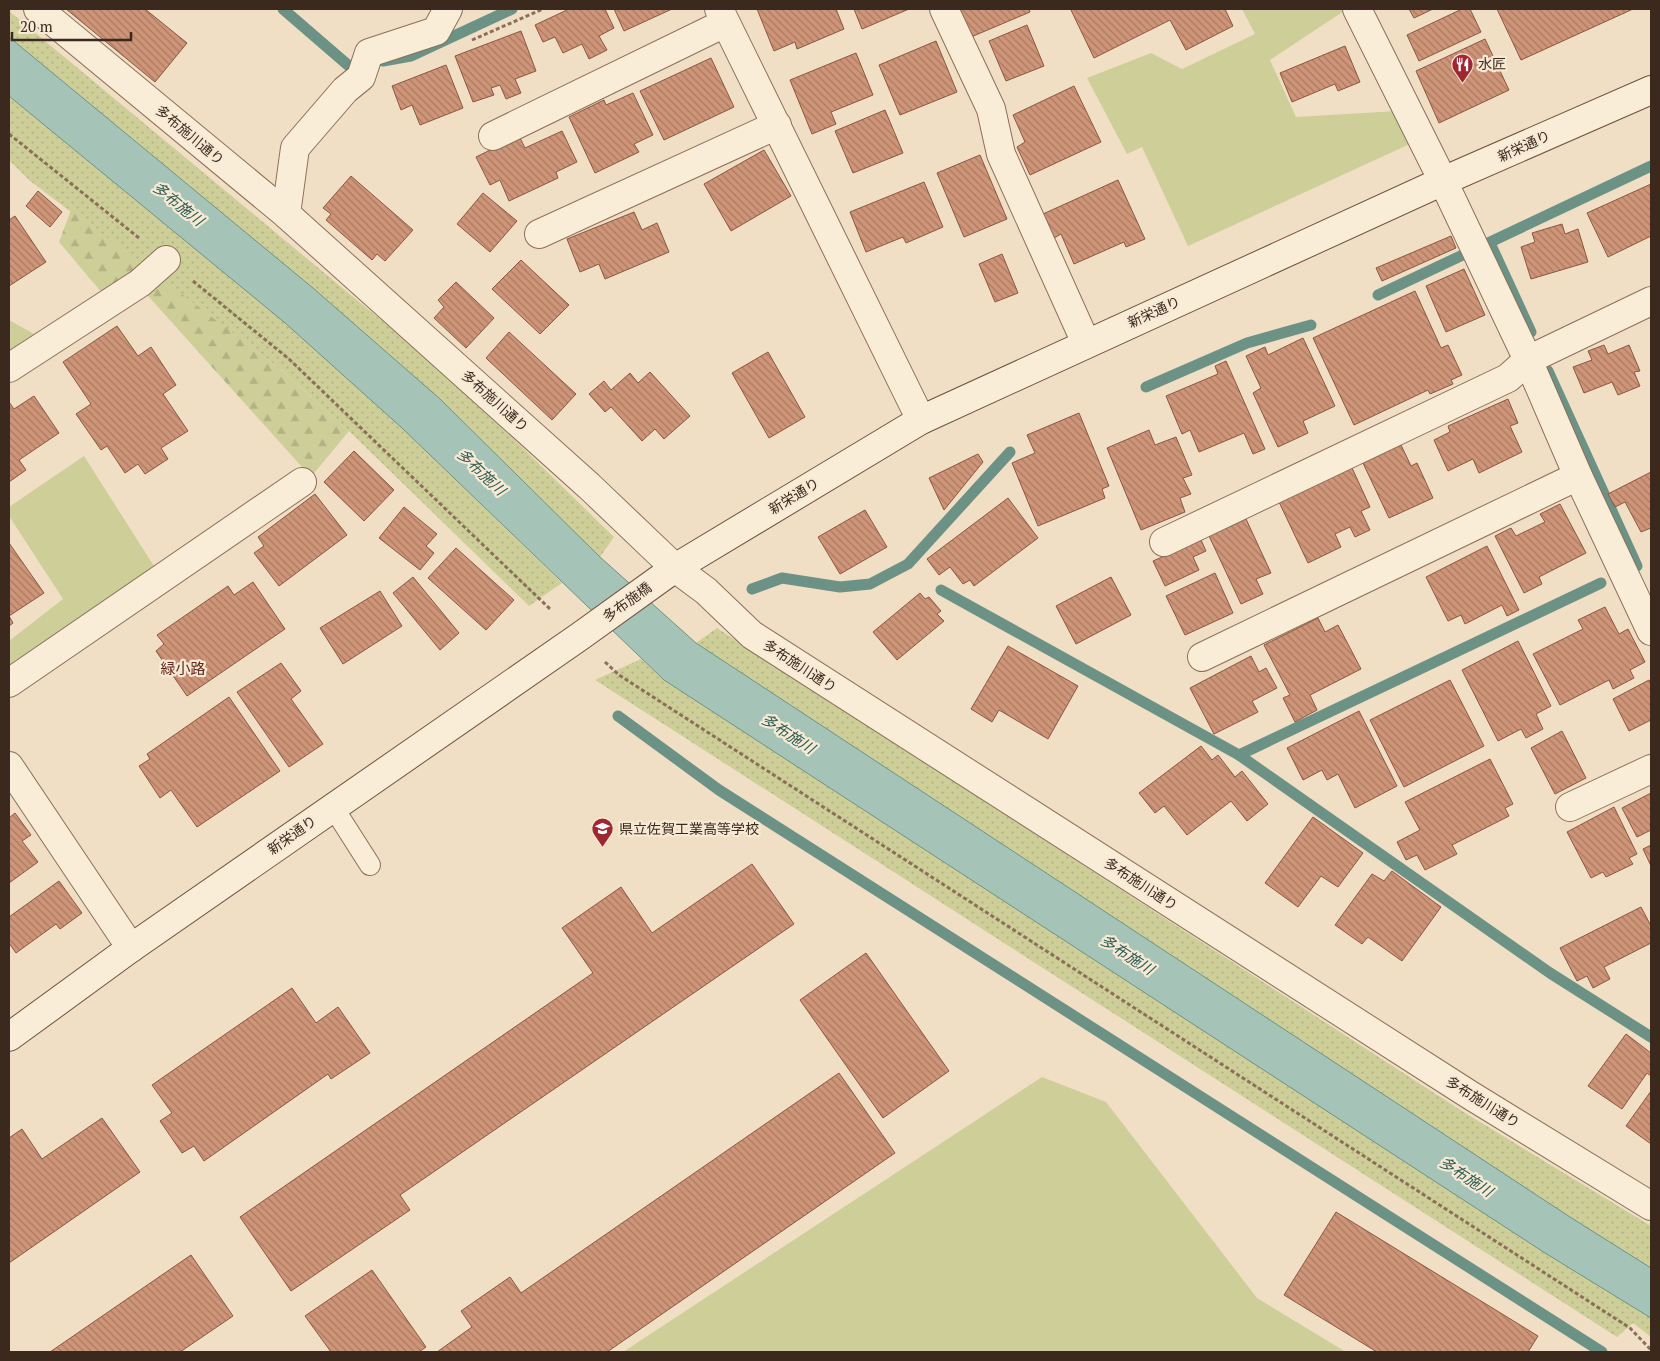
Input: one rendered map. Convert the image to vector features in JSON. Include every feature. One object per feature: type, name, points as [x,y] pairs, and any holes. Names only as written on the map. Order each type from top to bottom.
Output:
[{"type":"street","name":"多布施川通り","points":[[38,9],[286,214],[582,479],[675,568],[706,591],[752,635],[1470,1095],[1651,1206]]},
{"type":"street","points":[[286,214],[295,148],[345,90],[361,77],[369,53],[436,31],[448,9]]},
{"type":"street","points":[[944,9],[991,109],[1001,154],[1086,343]]},
{"type":"street","points":[[1357,9],[1443,181],[1528,360],[1578,476],[1651,632]]},
{"type":"street","points":[[493,136],[722,16],[922,420]]},
{"type":"street","name":"新栄通り","points":[[675,568],[922,420],[1086,343],[1443,181],[1651,90]]},
{"type":"street","points":[[540,234],[777,125]]},
{"type":"street","points":[[9,368],[140,283],[166,260]]},
{"type":"street","points":[[1164,542],[1508,378],[1528,360],[1651,300]]},
{"type":"street","points":[[1202,657],[1578,476]]},
{"type":"street","points":[[9,683],[302,482]]},
{"type":"street","name":"多布施橋","points":[[579,637],[675,568]]},
{"type":"street","name":"新栄通り","points":[[9,1037],[131,948],[579,637]]},
{"type":"street","points":[[9,766],[131,948]]},
{"type":"street","points":[[1570,807],[1651,769]]},
{"type":"lane","points":[[333,807],[370,864]]},
{"type":"path","points":[[9,134],[289,358],[551,610]]},
{"type":"path","points":[[604,661],[627,681],[1630,1328],[1651,1350]]},
{"type":"green space","points":[[1242,9],[1347,9],[1270,60],[1296,117],[1397,111],[1412,143],[1188,246],[1142,147],[1127,154],[1087,78],[1151,53],[1182,69],[1255,34]]},
{"type":"green space","points":[[9,11],[452,379],[614,537],[600,557],[439,398],[313,288],[9,37]]},
{"type":"green space","points":[[9,96],[284,322],[402,428],[562,583],[529,606],[349,431],[279,368],[30,181],[9,160]]},
{"type":"green space","points":[[71,210],[279,368],[349,431],[311,477],[131,277],[103,294],[59,242]]},
{"type":"green space","points":[[9,320],[34,334],[9,351]]},
{"type":"green space","points":[[84,456],[159,574],[9,678],[9,641],[63,599],[9,516],[9,507]]},
{"type":"green space","points":[[717,628],[1462,1111],[1651,1226],[1651,1268],[1570,1217],[696,643]]},
{"type":"green space","points":[[641,659],[664,680],[1545,1253],[1651,1318],[1651,1337],[1633,1323],[1617,1337],[595,680]]},
{"type":"green space","points":[[1042,1077],[1106,1102],[1257,1298],[1346,1352],[623,1352]]},
{"type":"water","name":"多布施川","points":[[9,37],[313,288],[439,398],[600,557],[696,643],[1570,1217],[1651,1268],[1651,1318],[1545,1253],[664,680],[402,428],[284,322],[9,96]]},
{"type":"building","points":[[66,9],[145,9],[187,43],[155,82]]},
{"type":"building","points":[[569,9],[605,9],[614,28],[599,36],[607,50],[589,59],[582,44],[563,53],[555,37],[543,42],[535,25]]},
{"type":"building","points":[[614,9],[672,9],[624,31]]},
{"type":"building","points":[[757,9],[836,9],[844,29],[797,49],[795,42],[774,51]]},
{"type":"building","points":[[854,9],[909,9],[862,29]]},
{"type":"building","points":[[959,9],[1029,9],[1030,12],[971,37]]},
{"type":"building","points":[[1225,9],[1233,26],[1186,50],[1170,20],[1094,58],[1071,10]]},
{"type":"building","points":[[1409,9],[1433,9],[1414,18]]},
{"type":"building","points":[[1462,9],[1470,9],[1481,32],[1419,61],[1407,35]]},
{"type":"building","points":[[1497,9],[1633,9],[1521,60]]},
{"type":"building","points":[[1027,25],[1044,66],[1006,81],[989,41]]},
{"type":"building","points":[[521,31],[536,71],[515,79],[521,93],[506,99],[500,85],[491,88],[494,95],[473,102],[455,56]]},
{"type":"building","points":[[1485,39],[1509,90],[1439,123],[1416,71]]},
{"type":"building","points":[[936,41],[957,92],[900,115],[879,65]]},
{"type":"building","points":[[1345,46],[1360,82],[1338,91],[1335,84],[1292,102],[1280,73]]},
{"type":"building","points":[[856,53],[873,95],[831,112],[836,124],[812,134],[790,80]]},
{"type":"building","points":[[711,58],[734,107],[664,140],[640,91]]},
{"type":"building","points":[[446,65],[463,108],[420,125],[412,105],[401,110],[392,86]]},
{"type":"building","points":[[1074,86],[1101,142],[1030,175],[1017,147],[1025,142],[1013,115]]},
{"type":"building","points":[[633,93],[653,135],[634,144],[639,152],[595,173],[569,117],[604,100],[606,105]]},
{"type":"building","points":[[885,110],[903,153],[853,173],[835,131]]},
{"type":"building","points":[[562,131],[577,162],[556,172],[558,178],[509,201],[500,180],[490,185],[476,157],[519,136],[525,148]]},
{"type":"building","points":[[764,150],[791,196],[731,231],[704,184]]},
{"type":"building","points":[[980,155],[1007,219],[964,237],[937,173]]},
{"type":"building","points":[[351,176],[413,230],[385,261],[377,254],[372,260],[326,220],[331,214],[323,208]]},
{"type":"building","points":[[1118,180],[1145,239],[1126,247],[1124,242],[1074,264],[1061,234],[1054,238],[1043,214]]},
{"type":"building","points":[[924,182],[943,227],[906,243],[903,237],[866,252],[850,212]]},
{"type":"building","points":[[1651,184],[1651,236],[1608,257],[1587,213]]},
{"type":"building","points":[[38,191],[62,212],[50,227],[26,206]]},
{"type":"building","points":[[483,193],[517,221],[490,252],[457,224]]},
{"type":"building","points":[[634,212],[642,230],[657,223],[669,252],[605,279],[599,264],[580,272],[567,239]]},
{"type":"building","points":[[15,216],[46,262],[9,286],[9,220]]},
{"type":"building","points":[[1562,224],[1565,234],[1578,229],[1588,262],[1531,279],[1521,247],[1535,242],[1532,233]]},
{"type":"building","points":[[1451,236],[1456,248],[1382,281],[1376,268]]},
{"type":"building","points":[[1002,254],[1018,293],[995,302],[979,264]]},
{"type":"building","points":[[521,260],[569,305],[540,334],[492,289]]},
{"type":"building","points":[[1464,269],[1485,315],[1446,332],[1426,286]]},
{"type":"building","points":[[456,282],[494,318],[466,348],[434,318],[444,307],[438,300]]},
{"type":"building","points":[[1415,291],[1441,348],[1448,345],[1462,375],[1451,380],[1453,384],[1430,394],[1428,390],[1354,425],[1313,338]]},
{"type":"building","points":[[117,326],[138,356],[151,347],[176,385],[163,394],[188,431],[161,448],[168,459],[145,474],[138,464],[125,473],[107,446],[101,450],[76,414],[91,404],[63,362]]},
{"type":"building","points":[[509,332],[576,394],[552,420],[486,358]]},
{"type":"building","points":[[1303,338],[1335,406],[1303,421],[1308,433],[1278,447],[1253,393],[1261,388],[1246,356],[1265,347],[1268,355]]},
{"type":"building","points":[[1604,345],[1608,354],[1629,345],[1640,371],[1634,372],[1640,386],[1618,395],[1612,382],[1584,393],[1573,367],[1592,360],[1588,351]]},
{"type":"building","points":[[768,352],[805,417],[769,438],[732,373]]},
{"type":"building","points":[[1226,361],[1265,449],[1253,454],[1244,433],[1199,452],[1190,430],[1182,434],[1166,396],[1218,374],[1215,366]]},
{"type":"building","points":[[650,372],[690,416],[664,439],[655,429],[642,441],[611,407],[605,412],[589,394],[604,381],[611,390],[630,373],[638,383]]},
{"type":"building","points":[[34,396],[59,433],[19,460],[26,470],[9,482],[9,402],[14,409]]},
{"type":"building","points":[[1508,399],[1518,423],[1510,426],[1522,452],[1479,473],[1473,459],[1448,471],[1434,440],[1450,432],[1448,426]]},
{"type":"building","points":[[1079,413],[1109,486],[1102,489],[1105,498],[1038,526],[1012,463],[1035,453],[1027,435]]},
{"type":"building","points":[[1149,430],[1155,445],[1176,437],[1192,475],[1183,478],[1191,494],[1180,498],[1185,512],[1141,530],[1107,448]]},
{"type":"building","points":[[1401,445],[1411,466],[1417,463],[1433,498],[1389,518],[1363,463]]},
{"type":"building","points":[[354,451],[394,490],[364,521],[324,482]]},
{"type":"building","points":[[978,454],[983,462],[944,510],[929,478]]},
{"type":"building","points":[[1352,468],[1370,507],[1361,511],[1370,530],[1355,537],[1350,527],[1335,534],[1341,547],[1308,563],[1279,502]]},
{"type":"building","points":[[1651,472],[1651,528],[1641,532],[1625,502],[1615,507],[1608,494]]},
{"type":"building","points":[[315,494],[347,535],[279,586],[254,553],[264,546],[258,537]]},
{"type":"building","points":[[1008,498],[1038,538],[974,586],[970,580],[963,584],[950,567],[939,575],[927,559]]},
{"type":"building","points":[[1560,504],[1586,553],[1539,577],[1542,584],[1524,593],[1495,536],[1511,528],[1516,536],[1545,522],[1540,514]]},
{"type":"building","points":[[404,507],[437,534],[426,546],[434,553],[420,570],[379,538]]},
{"type":"building","points":[[865,510],[887,547],[840,574],[818,537]]},
{"type":"building","points":[[1246,519],[1271,573],[1256,579],[1263,594],[1241,604],[1209,536]]},
{"type":"building","points":[[1201,540],[1206,551],[1193,557],[1199,570],[1165,586],[1153,561]]},
{"type":"building","points":[[9,543],[44,593],[9,616]]},
{"type":"building","points":[[1487,546],[1519,610],[1507,616],[1502,605],[1465,624],[1461,615],[1448,621],[1426,577]]},
{"type":"building","points":[[456,548],[514,600],[486,630],[428,578]]},
{"type":"building","points":[[1215,573],[1233,613],[1185,635],[1166,596]]},
{"type":"building","points":[[413,577],[459,633],[440,650],[393,593]]},
{"type":"building","points":[[1111,577],[1131,615],[1076,644],[1056,606]]},
{"type":"building","points":[[253,582],[285,629],[187,696],[156,651],[164,644],[157,635],[228,586],[234,595]]},
{"type":"building","points":[[380,591],[402,626],[343,664],[320,628]]},
{"type":"building","points":[[920,593],[925,599],[929,597],[941,611],[937,614],[944,621],[897,660],[873,632]]},
{"type":"building","points":[[1605,607],[1619,634],[1628,629],[1645,662],[1630,670],[1634,678],[1613,689],[1609,680],[1560,705],[1533,654],[1583,629],[1578,620]]},
{"type":"building","points":[[9,616],[13,623],[9,626]]},
{"type":"building","points":[[1318,618],[1325,632],[1338,625],[1361,669],[1310,695],[1317,710],[1295,722],[1283,698],[1290,695],[1264,645]]},
{"type":"building","points":[[1518,641],[1551,706],[1536,714],[1543,729],[1526,738],[1521,729],[1498,741],[1462,670]]},
{"type":"building","points":[[1008,646],[1078,686],[1048,739],[999,710],[992,722],[971,709]]},
{"type":"building","points":[[1251,656],[1259,672],[1266,668],[1277,688],[1252,701],[1258,712],[1214,734],[1190,688]]},
{"type":"building","points":[[281,663],[301,691],[291,699],[323,744],[289,767],[237,692]]},
{"type":"building","points":[[1450,680],[1484,746],[1404,787],[1370,720]]},
{"type":"building","points":[[1649,680],[1651,685],[1651,720],[1629,731],[1613,699]]},
{"type":"building","points":[[229,697],[280,771],[197,827],[171,790],[160,798],[139,766],[150,759],[147,754]]},
{"type":"building","points":[[1359,711],[1397,786],[1355,808],[1338,774],[1327,780],[1322,770],[1303,780],[1287,748]]},
{"type":"building","points":[[1562,731],[1586,778],[1555,794],[1531,748]]},
{"type":"building","points":[[1201,746],[1212,760],[1218,755],[1235,777],[1242,771],[1268,804],[1247,821],[1231,801],[1187,835],[1164,806],[1155,813],[1139,793]]},
{"type":"building","points":[[1490,759],[1513,804],[1505,808],[1509,816],[1452,845],[1457,854],[1425,870],[1417,855],[1406,860],[1397,842],[1420,830],[1405,802]]},
{"type":"building","points":[[1651,793],[1651,830],[1637,837],[1622,808]]},
{"type":"building","points":[[1614,807],[1637,854],[1629,858],[1633,864],[1606,877],[1603,872],[1591,878],[1567,832]]},
{"type":"building","points":[[15,813],[31,835],[22,841],[38,862],[9,883],[9,818]]},
{"type":"building","points":[[1313,817],[1363,853],[1338,887],[1321,876],[1298,907],[1265,883]]},
{"type":"building","points":[[1651,845],[1651,866],[1643,849]]},
{"type":"building","points":[[752,864],[794,924],[400,1195],[410,1210],[291,1291],[240,1217],[593,973],[562,928],[621,887],[652,933]]},
{"type":"building","points":[[1392,871],[1441,907],[1402,961],[1368,937],[1362,944],[1335,925],[1372,874],[1384,881]]},
{"type":"building","points":[[59,881],[82,913],[60,929],[56,924],[16,953],[9,943],[9,917]]},
{"type":"building","points":[[1641,907],[1651,926],[1651,943],[1604,967],[1610,979],[1593,988],[1587,976],[1577,981],[1560,948]]},
{"type":"building","points":[[866,953],[949,1071],[883,1118],[800,1000]]},
{"type":"building","points":[[292,988],[316,1023],[338,1007],[370,1053],[331,1079],[328,1074],[204,1161],[194,1146],[182,1153],[160,1121],[172,1113],[152,1085]]},
{"type":"building","points":[[1626,1034],[1651,1053],[1651,1076],[1647,1073],[1622,1109],[1588,1086]]},
{"type":"building","points":[[839,1073],[895,1153],[607,1352],[437,1352],[472,1327],[461,1311],[510,1277],[521,1293]]},
{"type":"building","points":[[1651,1091],[1651,1144],[1626,1126]]},
{"type":"building","points":[[102,1118],[140,1172],[9,1263],[9,1138],[22,1129],[42,1159]]},
{"type":"building","points":[[1336,1212],[1538,1336],[1528,1352],[1377,1352],[1284,1295]]},
{"type":"building","points":[[191,1255],[233,1316],[180,1352],[50,1352]]},
{"type":"building","points":[[372,1270],[426,1347],[419,1352],[331,1352],[305,1316]]},
{"type":"waterway","points":[[283,9],[349,66],[365,64]]},
{"type":"waterway","points":[[383,61],[411,56],[512,9]]},
{"type":"waterway","points":[[1378,295],[1651,166]]},
{"type":"waterway","points":[[1490,243],[1531,332]]},
{"type":"waterway","points":[[1146,387],[1247,343],[1311,325]]},
{"type":"waterway","points":[[1548,371],[1637,566]]},
{"type":"waterway","points":[[752,589],[782,578],[840,587],[870,584],[908,564],[1010,452]]},
{"type":"waterway","points":[[1239,755],[1601,583]]},
{"type":"waterway","points":[[941,590],[1239,755],[1550,973],[1651,1037]]},
{"type":"waterway","points":[[618,716],[719,790],[1602,1352]]},
{"type":"place","name":"水匠","points":[[1462,83]]},
{"type":"place","name":"県立佐賀工業高等学校","points":[[603,848]]},
{"type":"district","name":"緑小路","points":[[183,669]]}]
